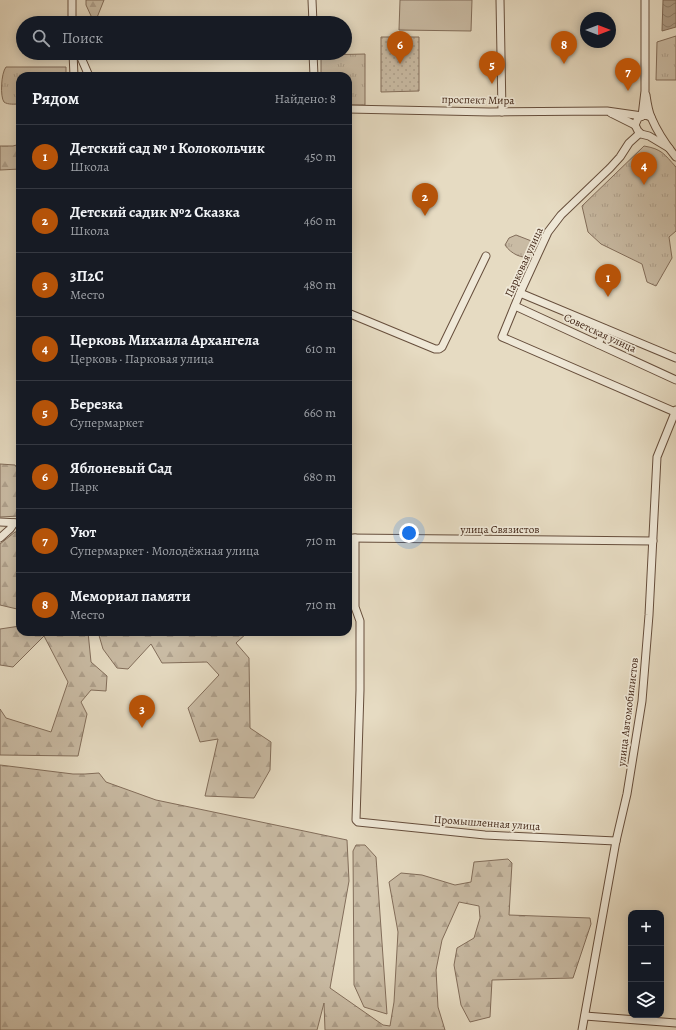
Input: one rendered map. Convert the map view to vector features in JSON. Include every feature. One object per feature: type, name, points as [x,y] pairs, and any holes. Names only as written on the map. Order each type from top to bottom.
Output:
[{"type":"street","points":[[72,0],[72,16]]},
{"type":"street","points":[[312,0],[312,16]]},
{"type":"street","points":[[500,0],[501,108]]},
{"type":"street","points":[[642,116],[645,91],[645,0]]},
{"type":"street","points":[[74,60],[74,72]]},
{"type":"street","points":[[82,60],[87,72]]},
{"type":"street","points":[[313,60],[314,72]]},
{"type":"street","points":[[74,63],[84,63]]},
{"type":"street","points":[[645,91],[651,117],[676,157]]},
{"type":"street","name":"проспект Мира","points":[[352,109],[501,108],[607,111],[642,116]]},
{"type":"street","name":"проспект Мира","points":[[607,111],[635,125]]},
{"type":"street","points":[[651,117],[642,116],[638,118],[635,125],[638,131],[669,148]]},
{"type":"street","points":[[643,134],[653,130],[655,125]]},
{"type":"street","name":"Парковая улица","points":[[643,134],[629,143],[615,163],[561,215],[548,232],[502,337],[676,411]]},
{"type":"street","points":[[352,315],[438,349],[442,347],[486,256]]},
{"type":"street","points":[[520,293],[676,358]]},
{"type":"street","name":"Советская улица","points":[[515,306],[676,380]]},
{"type":"street","points":[[598,344],[605,329]]},
{"type":"street","name":"улица Автомобилистов","points":[[582,1030],[616,841],[627,794],[642,701],[649,615],[658,457],[676,411]]},
{"type":"street","points":[[0,522],[16,523]]},
{"type":"street","points":[[0,538],[16,524]]},
{"type":"street","name":"улица Связистов","points":[[352,538],[653,541]]},
{"type":"street","name":"Промышленная улица","points":[[352,538],[355,607],[360,620],[360,690],[356,820],[358,822],[485,835],[616,841]]},
{"type":"street","points":[[585,1016],[676,1022]]},
{"type":"green space","points":[[86,0],[104,0],[98,16],[91,16],[86,5]]},
{"type":"green space","points":[[400,0],[472,0],[471,31],[399,30]]},
{"type":"green space","points":[[676,36],[676,80],[656,80],[657,42]]},
{"type":"green space","points":[[381,37],[419,37],[419,91],[381,92]]},
{"type":"green space","points":[[352,54],[365,54],[365,105],[352,105],[352,72],[321,72],[321,60],[352,60]]},
{"type":"green space","points":[[6,67],[66,67],[66,72],[16,72],[16,104],[4,102],[2,95],[2,79]]},
{"type":"green space","points":[[16,145],[16,169],[0,170],[0,146]]},
{"type":"green space","points":[[644,146],[659,151],[676,167],[676,231],[669,237],[672,258],[656,286],[647,282],[642,264],[601,244],[588,232],[582,206]]},
{"type":"green space","points":[[516,235],[534,242],[535,250],[532,257],[517,255],[510,251],[505,245],[509,238]]},
{"type":"green space","points":[[0,464],[15,465],[16,516],[0,517]]},
{"type":"green space","points":[[15,532],[16,609],[0,605],[0,544]]},
{"type":"green space","points":[[16,627],[16,636],[44,636],[13,667],[0,665],[0,629]]},
{"type":"green space","points":[[44,636],[88,636],[91,662],[107,676],[106,691],[91,690],[81,702],[87,714],[78,756],[0,755],[0,709],[6,718],[51,732],[68,682]]},
{"type":"green space","points":[[99,636],[244,636],[236,643],[249,658],[250,728],[271,742],[270,770],[254,798],[205,796],[218,739],[200,742],[188,708],[219,675],[207,662],[162,663],[151,644],[128,669],[117,668],[103,649]]},
{"type":"green space","points":[[0,765],[73,774],[99,773],[106,782],[156,800],[347,840],[349,881],[330,988],[383,1025],[390,1026],[394,1002],[398,932],[389,882],[401,873],[422,875],[455,885],[471,882],[474,862],[508,859],[512,863],[509,915],[590,918],[591,924],[573,978],[492,980],[490,1017],[470,1022],[461,1005],[454,965],[457,948],[474,938],[480,918],[479,906],[459,902],[442,940],[436,970],[438,1007],[445,1030],[325,1030],[324,1003],[317,1030],[0,1030]]},
{"type":"green space","points":[[356,845],[365,845],[376,857],[387,1014],[364,1007],[354,985],[353,851]]},
{"type":"water","points":[[663,0],[676,0],[676,27],[662,31]]},
{"type":"place","name":"Яблоневый Сад","points":[[400,64]]},
{"type":"place","name":"Мемориал памяти","points":[[564,64]]},
{"type":"place","name":"Березка","points":[[492,84]]},
{"type":"place","name":"Уют","points":[[628,91]]},
{"type":"place","name":"Церковь Михаила Архангела","points":[[644,185]]},
{"type":"place","name":"Детский садик №2 Сказка","points":[[425,216]]},
{"type":"place","name":"Детский сад № 1 Колокольчик","points":[[608,297]]},
{"type":"place","name":"3П2С","points":[[142,728]]}]
